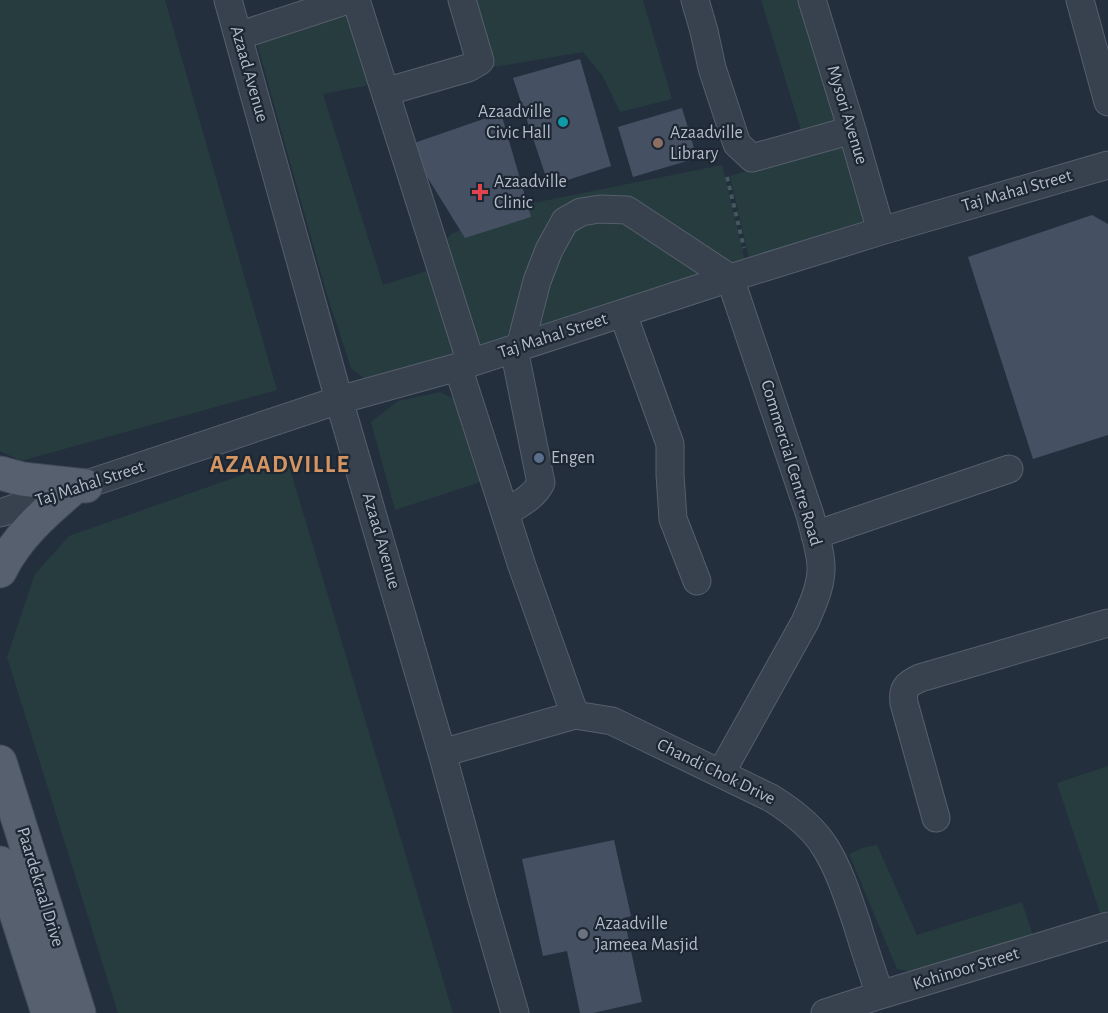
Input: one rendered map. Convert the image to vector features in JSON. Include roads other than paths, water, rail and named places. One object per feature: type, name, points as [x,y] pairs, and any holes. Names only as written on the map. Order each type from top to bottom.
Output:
[{"type":"main road","points":[[0,473],[78,488]]},
{"type":"main road","points":[[0,571],[23,535],[41,516],[78,488]]},
{"type":"main road","name":"Paardekraal Drive","points":[[0,762],[79,1013]]},
{"type":"main road","name":"Paardekraal Drive","points":[[0,863],[48,1013]]},
{"type":"street","name":"Azaad Avenue","points":[[228,0],[339,400],[515,1013]]},
{"type":"street","points":[[238,36],[348,0]]},
{"type":"street","points":[[356,0],[385,92],[505,513],[575,715]]},
{"type":"street","points":[[385,92],[468,68],[480,61],[462,0]]},
{"type":"street","points":[[695,0],[712,68],[737,144],[752,158],[852,130]]},
{"type":"street","name":"Mysori Avenue","points":[[812,0],[881,231]]},
{"type":"street","points":[[1080,0],[1108,102]]},
{"type":"street","name":"Taj Mahal Street","points":[[0,513],[339,400],[464,365],[881,231],[1108,165]]},
{"type":"street","points":[[505,513],[532,496],[541,483],[517,348],[537,281],[549,250],[565,221],[581,212],[600,209],[627,210],[740,275]]},
{"type":"street","name":"Commercial Centre Road","points":[[721,773],[809,614],[821,571],[815,535],[740,275]]},
{"type":"street","points":[[623,314],[670,444],[674,519],[697,580]]},
{"type":"street","points":[[815,535],[1010,469]]},
{"type":"street","points":[[936,818],[904,703],[903,694],[910,683],[1108,623]]},
{"type":"street","name":"Chandi Chok Drive","points":[[442,753],[575,715],[612,721],[771,798],[791,811],[812,830],[825,847],[847,895],[879,995]]},
{"type":"street","name":"Kohinoor Street","points":[[825,1013],[1108,926]]},
{"type":"place","name":"Azaadville Civic Hall","points":[[563,122]]},
{"type":"place","name":"Azaadville Library","points":[[658,143]]},
{"type":"place","name":"Azaadville Clinic","points":[[480,192]]},
{"type":"place","name":"Engen","points":[[539,458]]},
{"type":"place","name":"Azaadville Jameea Masjid","points":[[583,934]]},
{"type":"district","name":"AZAADVILLE","points":[[280,465]]}]
